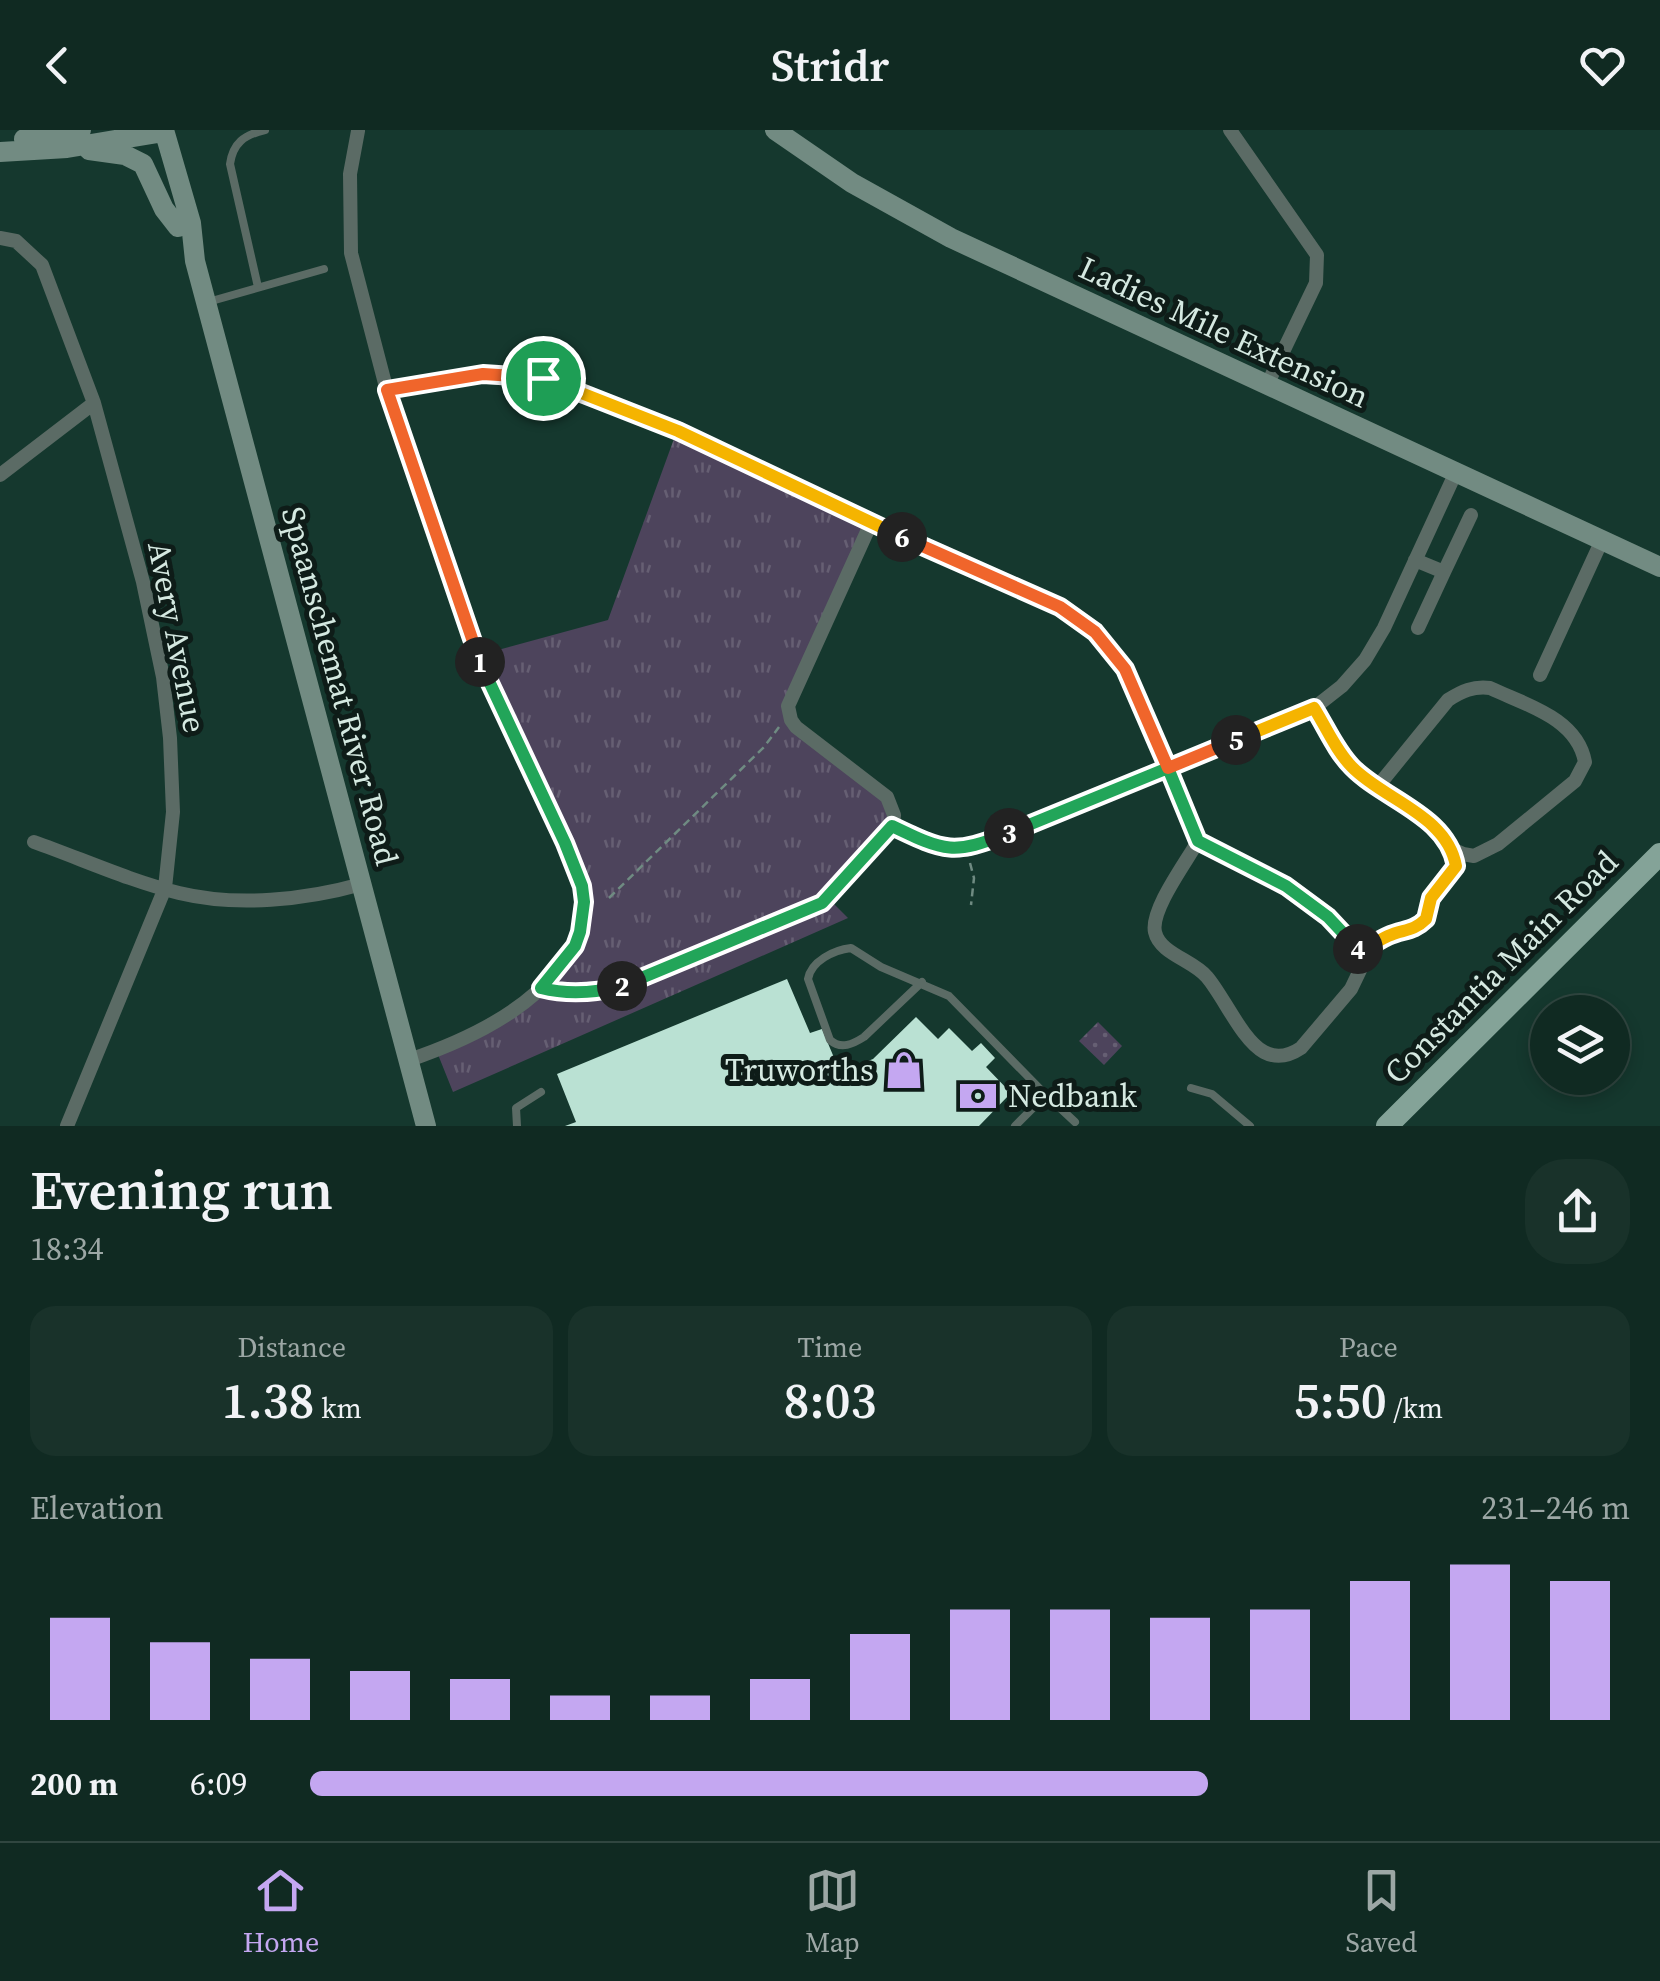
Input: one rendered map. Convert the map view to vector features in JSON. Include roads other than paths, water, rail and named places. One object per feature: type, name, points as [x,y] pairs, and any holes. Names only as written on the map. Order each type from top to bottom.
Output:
[{"type":"main road","points":[[0,152],[81,130]]},
{"type":"main road","name":"Ladies Mile Extension","points":[[775,130],[852,183],[951,238],[1660,567]]},
{"type":"main road","points":[[0,142],[156,131]]},
{"type":"main road","name":"Spaanschemat River Road","points":[[156,131],[178,228],[196,261]]},
{"type":"main road","name":"Spaanschemat River Road","points":[[156,131],[191,223],[206,302],[426,1126]]},
{"type":"main road","points":[[63,137],[144,164],[164,209],[178,228]]},
{"type":"main road","name":"Constantia Main Road","points":[[1387,1126],[1660,854]]},
{"type":"street","points":[[1230,130],[1317,255],[1316,283],[1267,385]]},
{"type":"street","points":[[358,131],[350,174],[350,253],[387,390],[478,659],[582,886],[584,902],[575,946],[541,988],[479,1032],[409,1060]]},
{"type":"street","name":"Avery Avenue","points":[[0,238],[16,241],[42,265],[94,404],[143,582],[163,677],[170,738],[172,812],[165,888],[67,1126]]},
{"type":"street","points":[[387,390],[483,374],[543,378],[678,431],[1079,618],[1112,650],[1125,669],[1198,841],[1286,886],[1328,917],[1359,950],[1363,964],[1360,974],[1301,1048],[1290,1055],[1261,1050],[1206,976],[1164,947],[1156,936],[1156,914],[1198,841]]},
{"type":"street","points":[[0,475],[94,404]]},
{"type":"street","points":[[966,850],[1314,708],[1342,686],[1384,628],[1456,472]]},
{"type":"street","points":[[1418,628],[1471,515]]},
{"type":"street","points":[[827,897],[892,826],[894,815],[887,797],[796,727],[789,714],[790,698],[872,523]]},
{"type":"street","points":[[1540,676],[1602,540]]},
{"type":"street","points":[[1416,560],[1444,572]]},
{"type":"street","points":[[1314,708],[1346,760],[1378,786],[1417,812],[1454,850],[1474,856],[1487,852],[1575,780],[1586,762],[1575,734],[1544,713],[1478,686],[1448,700],[1378,786]]},
{"type":"street","points":[[34,842],[196,896],[254,900],[314,895],[362,884]]},
{"type":"lane","points":[[258,287],[230,164],[232,149],[243,138],[265,130]]},
{"type":"lane","points":[[206,302],[324,269]]},
{"type":"lane","points":[[922,982],[864,1037],[840,1046],[830,1040],[808,979],[816,963],[841,949],[852,948],[880,968],[922,982],[949,996],[1074,1122]]},
{"type":"lane","points":[[1191,1088],[1212,1094],[1250,1126]]},
{"type":"lane","points":[[517,1126],[516,1108],[541,1092]]},
{"type":"lane","points":[[1016,1126],[1046,1095]]},
{"type":"place","name":"Truworths","points":[[904,1070]]},
{"type":"place","name":"Nedbank","points":[[978,1096]]}]
